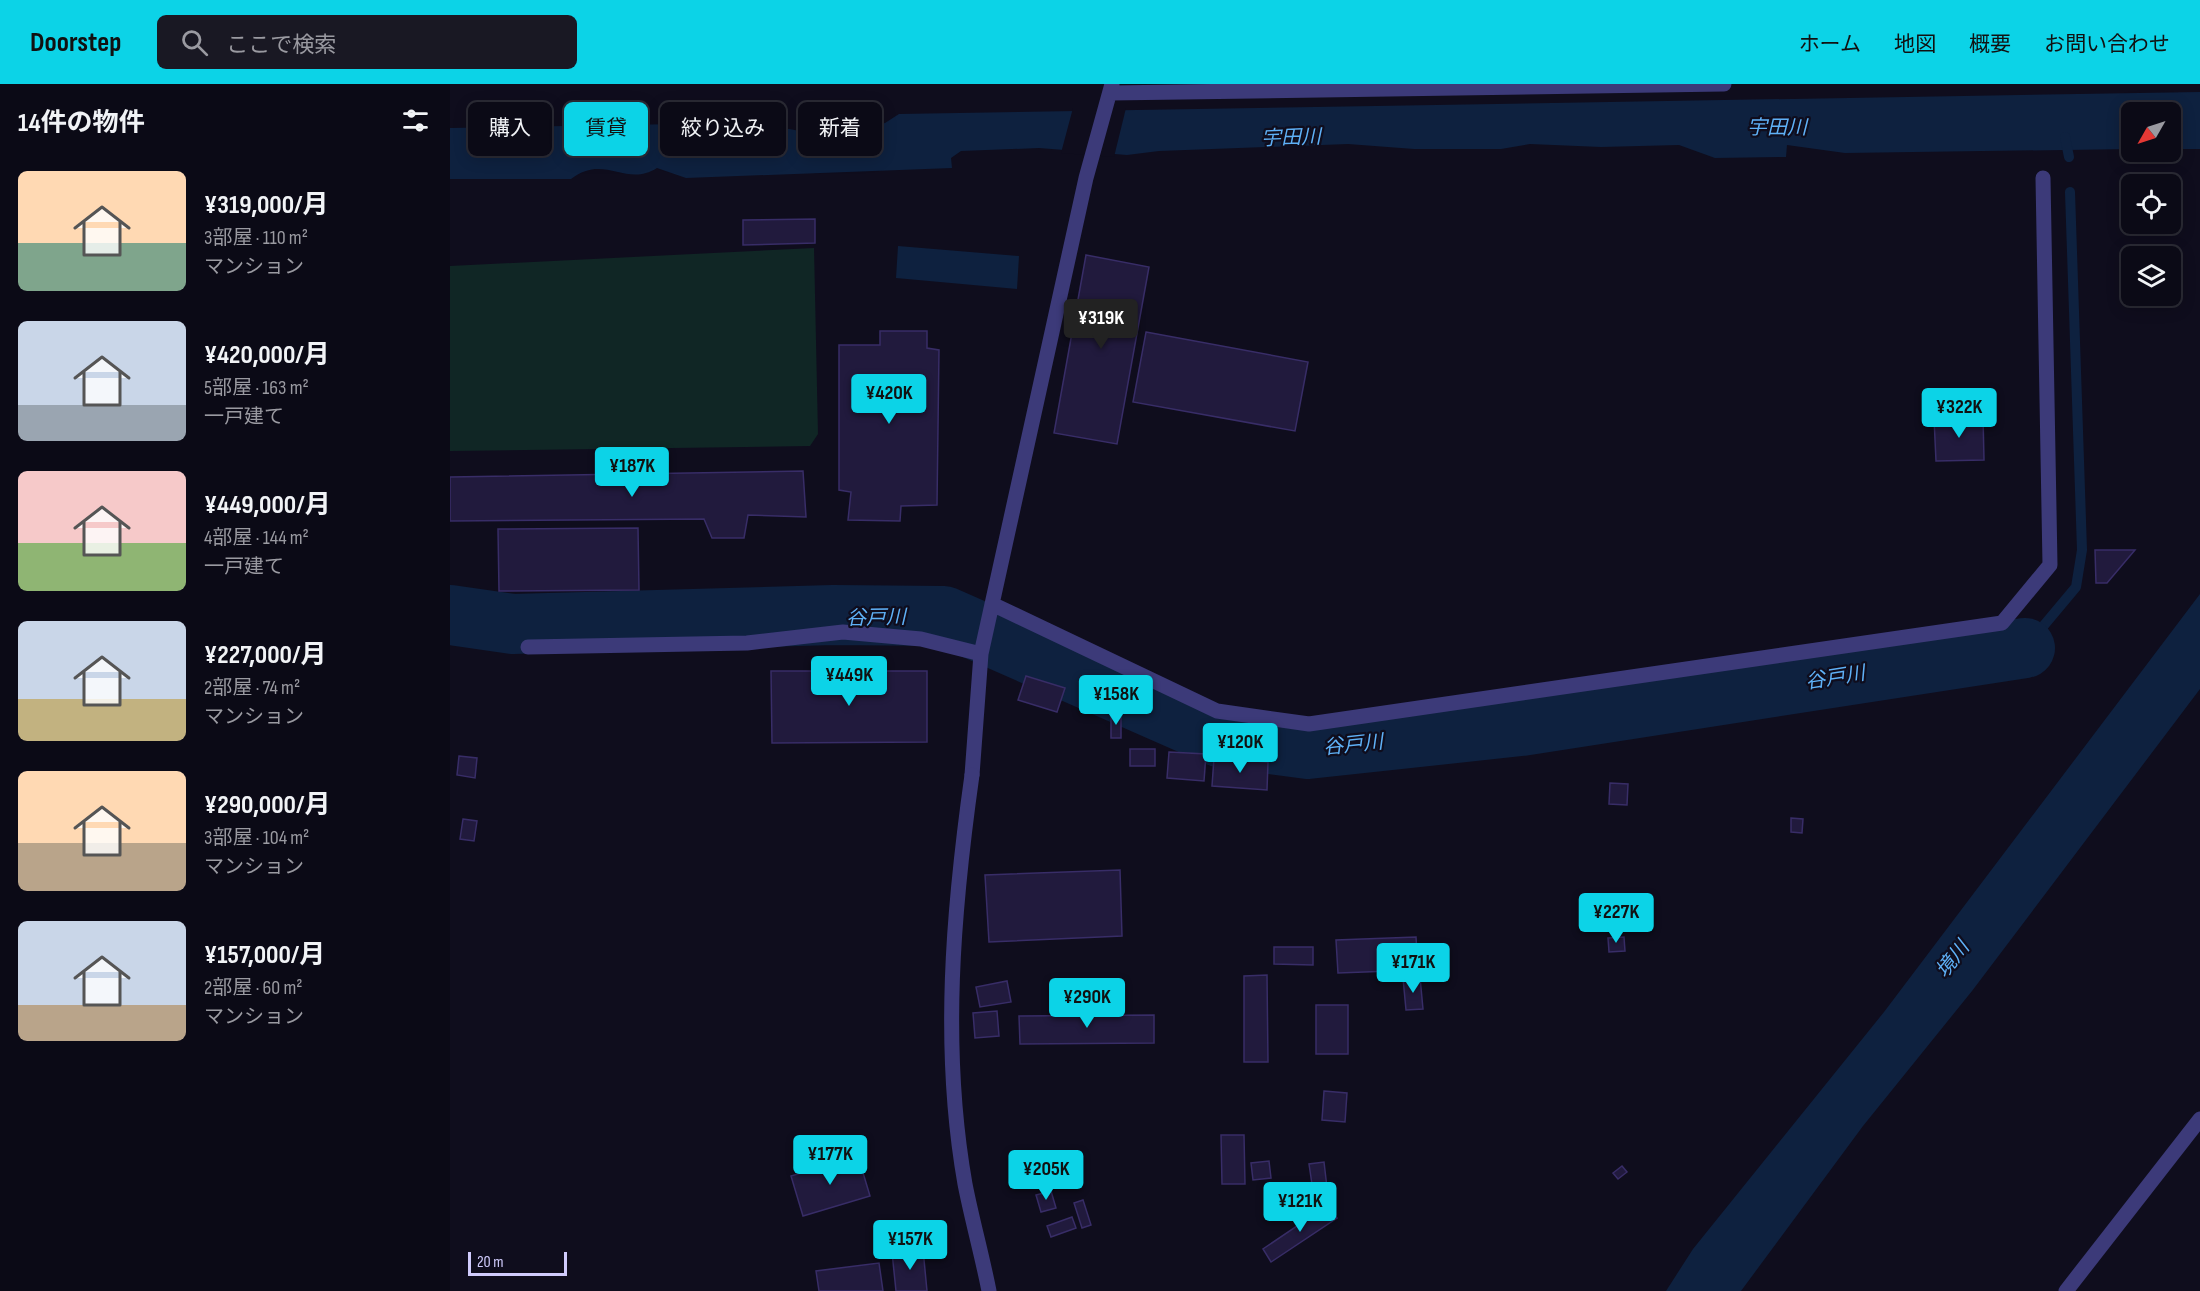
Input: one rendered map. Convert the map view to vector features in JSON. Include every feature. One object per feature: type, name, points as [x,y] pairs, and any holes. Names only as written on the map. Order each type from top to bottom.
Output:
[{"type":"street","points":[[989,1291],[965,1184],[956,1107],[951,992],[957,881],[972,775],[981,654],[1086,178],[1107,110],[1111,88],[1724,84]]},
{"type":"street","points":[[992,604],[1217,711],[1309,724],[2002,623],[2050,565],[2043,178]]},
{"type":"street","points":[[528,646],[747,643],[843,632],[921,639],[981,654]]},
{"type":"street","points":[[2066,1291],[2200,1119]]},
{"type":"green space","points":[[814,248],[818,434],[810,446],[450,451],[450,266]]},
{"type":"water","name":"宇田川","points":[[2200,92],[2200,149],[2181,149],[2181,102],[2121,102],[2121,149],[1845,153],[1787,145],[1786,157],[1715,158],[1679,145],[1601,147],[1530,144],[1501,149],[1414,149],[1348,144],[1159,151],[1127,155],[1039,148],[961,151],[951,158],[952,168],[686,178],[657,168],[646,173],[635,174],[594,169],[571,179],[450,179],[450,128],[468,128],[468,156],[552,156],[552,126],[564,126],[564,156],[648,156],[648,125],[660,124],[660,156],[786,156],[786,128],[798,131],[798,156],[882,156],[882,124],[899,114]]},
{"type":"water","points":[[898,246],[1019,256],[1017,289],[896,278]]},
{"type":"water","name":"境川","points":[[2200,594],[2200,689],[1972,991],[1863,1126],[1741,1291],[1666,1291],[1693,1249],[1884,1012]]},
{"type":"pier","points":[[1073,108],[1126,108],[1114,157],[1061,153]]},
{"type":"building","points":[[815,219],[815,243],[743,245],[743,220]]},
{"type":"building","points":[[1086,255],[1149,267],[1117,444],[1054,433]]},
{"type":"building","points":[[880,331],[927,331],[927,348],[939,350],[937,505],[901,506],[900,521],[848,520],[851,492],[839,490],[839,345],[880,345]]},
{"type":"building","points":[[1146,332],[1308,362],[1295,431],[1133,402]]},
{"type":"building","points":[[1983,416],[1984,460],[1936,461],[1934,418]]},
{"type":"building","points":[[803,471],[806,517],[748,515],[744,538],[712,538],[704,519],[450,521],[450,477]]},
{"type":"building","points":[[638,528],[639,590],[499,591],[498,529]]},
{"type":"building","points":[[2095,550],[2135,550],[2107,583],[2096,583]]},
{"type":"building","points":[[771,671],[927,671],[927,742],[772,743]]},
{"type":"building","points":[[1026,676],[1065,688],[1057,712],[1018,700]]},
{"type":"building","points":[[1111,715],[1121,715],[1121,738],[1111,738]]},
{"type":"building","points":[[1130,749],[1155,749],[1155,766],[1130,766]]},
{"type":"building","points":[[1169,752],[1206,754],[1204,781],[1167,778]]},
{"type":"building","points":[[459,756],[477,758],[475,778],[457,775]]},
{"type":"building","points":[[1214,758],[1268,762],[1267,790],[1212,786]]},
{"type":"building","points":[[1610,783],[1628,784],[1627,805],[1609,804]]},
{"type":"building","points":[[1791,818],[1803,819],[1802,833],[1791,832]]},
{"type":"building","points":[[463,819],[477,821],[474,841],[460,839]]},
{"type":"building","points":[[1120,870],[1122,936],[989,942],[985,875]]},
{"type":"building","points":[[1416,937],[1418,970],[1338,973],[1336,940]]},
{"type":"building","points":[[1624,937],[1625,951],[1609,952],[1608,938]]},
{"type":"building","points":[[1274,947],[1313,947],[1313,965],[1274,964]]},
{"type":"building","points":[[1267,975],[1268,1062],[1244,1062],[1244,976]]},
{"type":"building","points":[[1420,977],[1423,1009],[1406,1010],[1403,978]]},
{"type":"building","points":[[1007,981],[1011,1002],[980,1007],[976,987]]},
{"type":"building","points":[[1316,1005],[1348,1005],[1348,1054],[1316,1054]]},
{"type":"building","points":[[997,1011],[999,1036],[975,1038],[973,1013]]},
{"type":"building","points":[[1154,1015],[1154,1043],[1020,1044],[1019,1016]]},
{"type":"building","points":[[1324,1091],[1347,1093],[1345,1122],[1322,1120]]},
{"type":"building","points":[[1221,1135],[1244,1135],[1245,1184],[1222,1184]]},
{"type":"building","points":[[858,1156],[870,1196],[803,1216],[791,1176]]},
{"type":"building","points":[[1269,1161],[1271,1178],[1253,1180],[1251,1163]]},
{"type":"building","points":[[1324,1162],[1328,1196],[1314,1198],[1309,1164]]},
{"type":"building","points":[[1622,1166],[1627,1172],[1618,1179],[1613,1173]]},
{"type":"building","points":[[1051,1191],[1056,1208],[1041,1212],[1036,1195]]},
{"type":"building","points":[[1083,1200],[1091,1225],[1082,1228],[1074,1203]]},
{"type":"building","points":[[1328,1205],[1337,1218],[1271,1262],[1263,1249]]},
{"type":"building","points":[[1072,1217],[1076,1228],[1051,1237],[1047,1226]]},
{"type":"building","points":[[923,1249],[927,1291],[896,1291],[892,1252]]},
{"type":"building","points":[[879,1263],[883,1291],[819,1291],[816,1271]]},
{"type":"waterway","points":[[2065,137],[2069,157]]},
{"type":"waterway","points":[[2025,648],[2076,587],[2082,550],[2070,192]]},
{"type":"waterway","name":"谷戸川","points":[[450,615],[513,624],[833,615],[944,616],[1219,737],[1308,749],[1521,726],[2025,648]]}]
